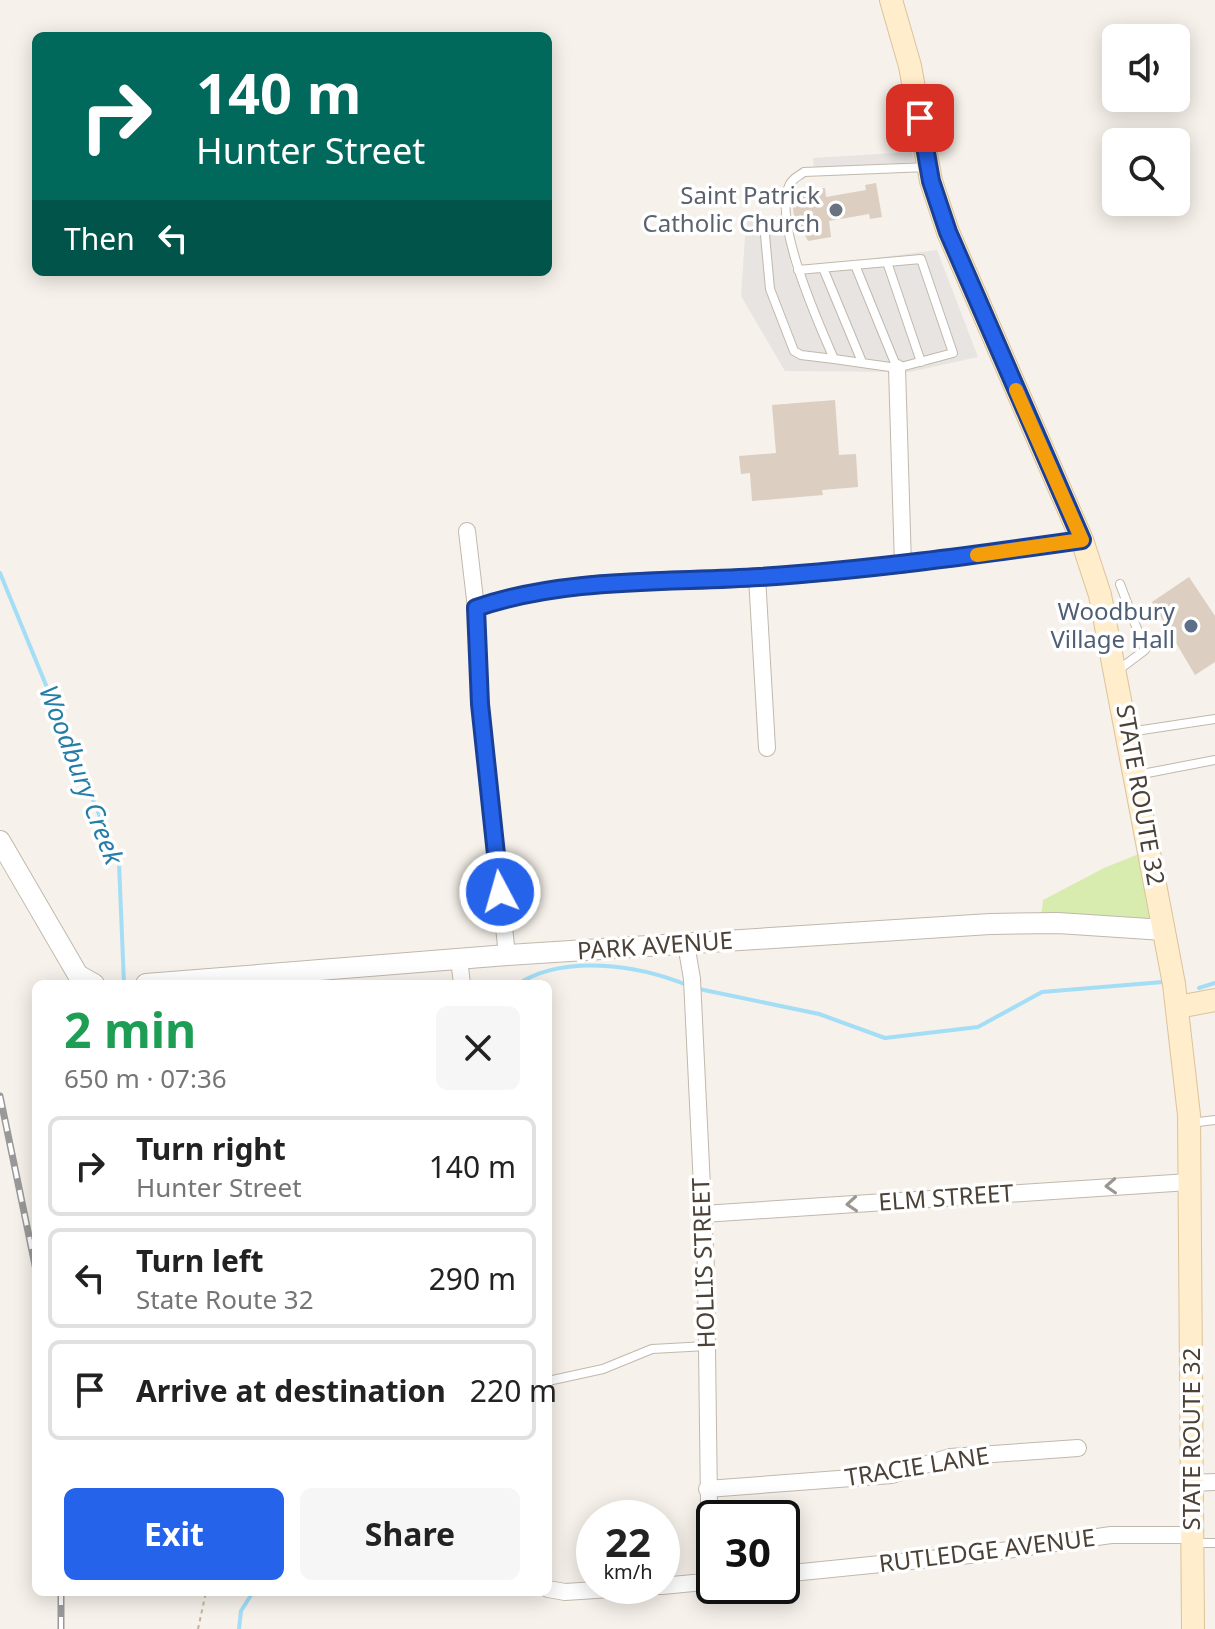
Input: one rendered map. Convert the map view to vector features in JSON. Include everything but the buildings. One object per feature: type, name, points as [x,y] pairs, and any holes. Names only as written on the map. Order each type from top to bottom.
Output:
[{"type":"main road","name":"STATE ROUTE 32","points":[[891,0],[910,66],[929,167],[948,232],[1082,540],[1100,595],[1136,775],[1178,1007],[1189,1123],[1193,1629]]},
{"type":"main road","points":[[1178,1007],[1215,1000]]},
{"type":"street","points":[[897,368],[903,565]]},
{"type":"street","points":[[467,531],[476,608],[480,704],[507,955]]},
{"type":"street","points":[[476,608],[523,594],[903,565],[1082,540]]},
{"type":"street","points":[[757,577],[767,748]]},
{"type":"street","points":[[0,841],[86,980]]},
{"type":"street","name":"PARK AVENUE","points":[[196,980],[507,955],[990,924],[1058,923],[1164,930]]},
{"type":"street","name":"HOLLIS STREET","points":[[686,944],[692,979],[703,1214],[708,1500]]},
{"type":"street","points":[[459,959],[462,980]]},
{"type":"street","name":"ELM STREET","points":[[703,1214],[1189,1182]]},
{"type":"street","name":"TRACIE LANE","points":[[707,1489],[881,1477],[950,1457],[1078,1448]]},
{"type":"street","points":[[1192,1483],[1215,1482]]},
{"type":"street","name":"RUTLEDGE AVENUE","points":[[800,1572],[980,1554],[1111,1535],[1192,1539]]},
{"type":"street","points":[[552,1590],[576,1591]]},
{"type":"lane","points":[[834,359],[798,270],[786,194],[792,180],[804,172],[929,167]]},
{"type":"lane","points":[[788,219],[767,228],[765,235],[770,289],[794,351],[801,355],[897,368],[953,353],[921,259],[798,270]]},
{"type":"lane","points":[[887,262],[921,362]]},
{"type":"lane","points":[[855,265],[897,368]]},
{"type":"lane","points":[[823,268],[862,362]]},
{"type":"lane","points":[[1116,671],[1145,650],[1120,584]]},
{"type":"lane","points":[[1128,732],[1215,719]]},
{"type":"lane","points":[[1136,775],[1215,760]]},
{"type":"lane","points":[[1189,1123],[1215,1120]]},
{"type":"lane","points":[[552,1380],[603,1369],[652,1349],[707,1346]]},
{"type":"lane","points":[[1192,1539],[1215,1543]]},
{"type":"path","points":[[198,1629],[205,1596]]},
{"type":"green space","points":[[1144,852],[1159,923],[1041,917],[1043,900],[1104,868]]},
{"type":"shaded area","points":[[912,152],[915,162],[814,168],[813,158]]},
{"type":"shaded area","points":[[783,215],[792,269],[937,250],[978,357],[910,372],[785,371],[741,296],[746,222]]},
{"type":"waterway","name":"Woodbury Creek","points":[[0,573],[119,863],[124,980]]},
{"type":"waterway","points":[[526,980],[557,969],[601,966],[646,972],[687,985]]},
{"type":"waterway","points":[[699,989],[819,1014],[885,1038],[978,1027],[1042,992],[1163,982]]},
{"type":"waterway","points":[[1199,988],[1215,983]]},
{"type":"waterway","name":"Woodbury Creek","points":[[239,1629],[241,1611],[250,1596]]},
{"type":"railway","points":[[0,1096],[32,1251]]},
{"type":"railway","points":[[61,1596],[61,1629]]},
{"type":"slow traffic","points":[[977,555],[1082,540],[1016,390]]},
{"type":"place","name":"Saint Patrick Catholic Church","points":[[836,210]]},
{"type":"place","name":"Woodbury Village Hall","points":[[1191,626]]},
{"type":"route","points":[[500,892],[480,704],[476,608],[523,594],[821,573],[1082,540],[948,232],[931,181],[920,118]]}]
